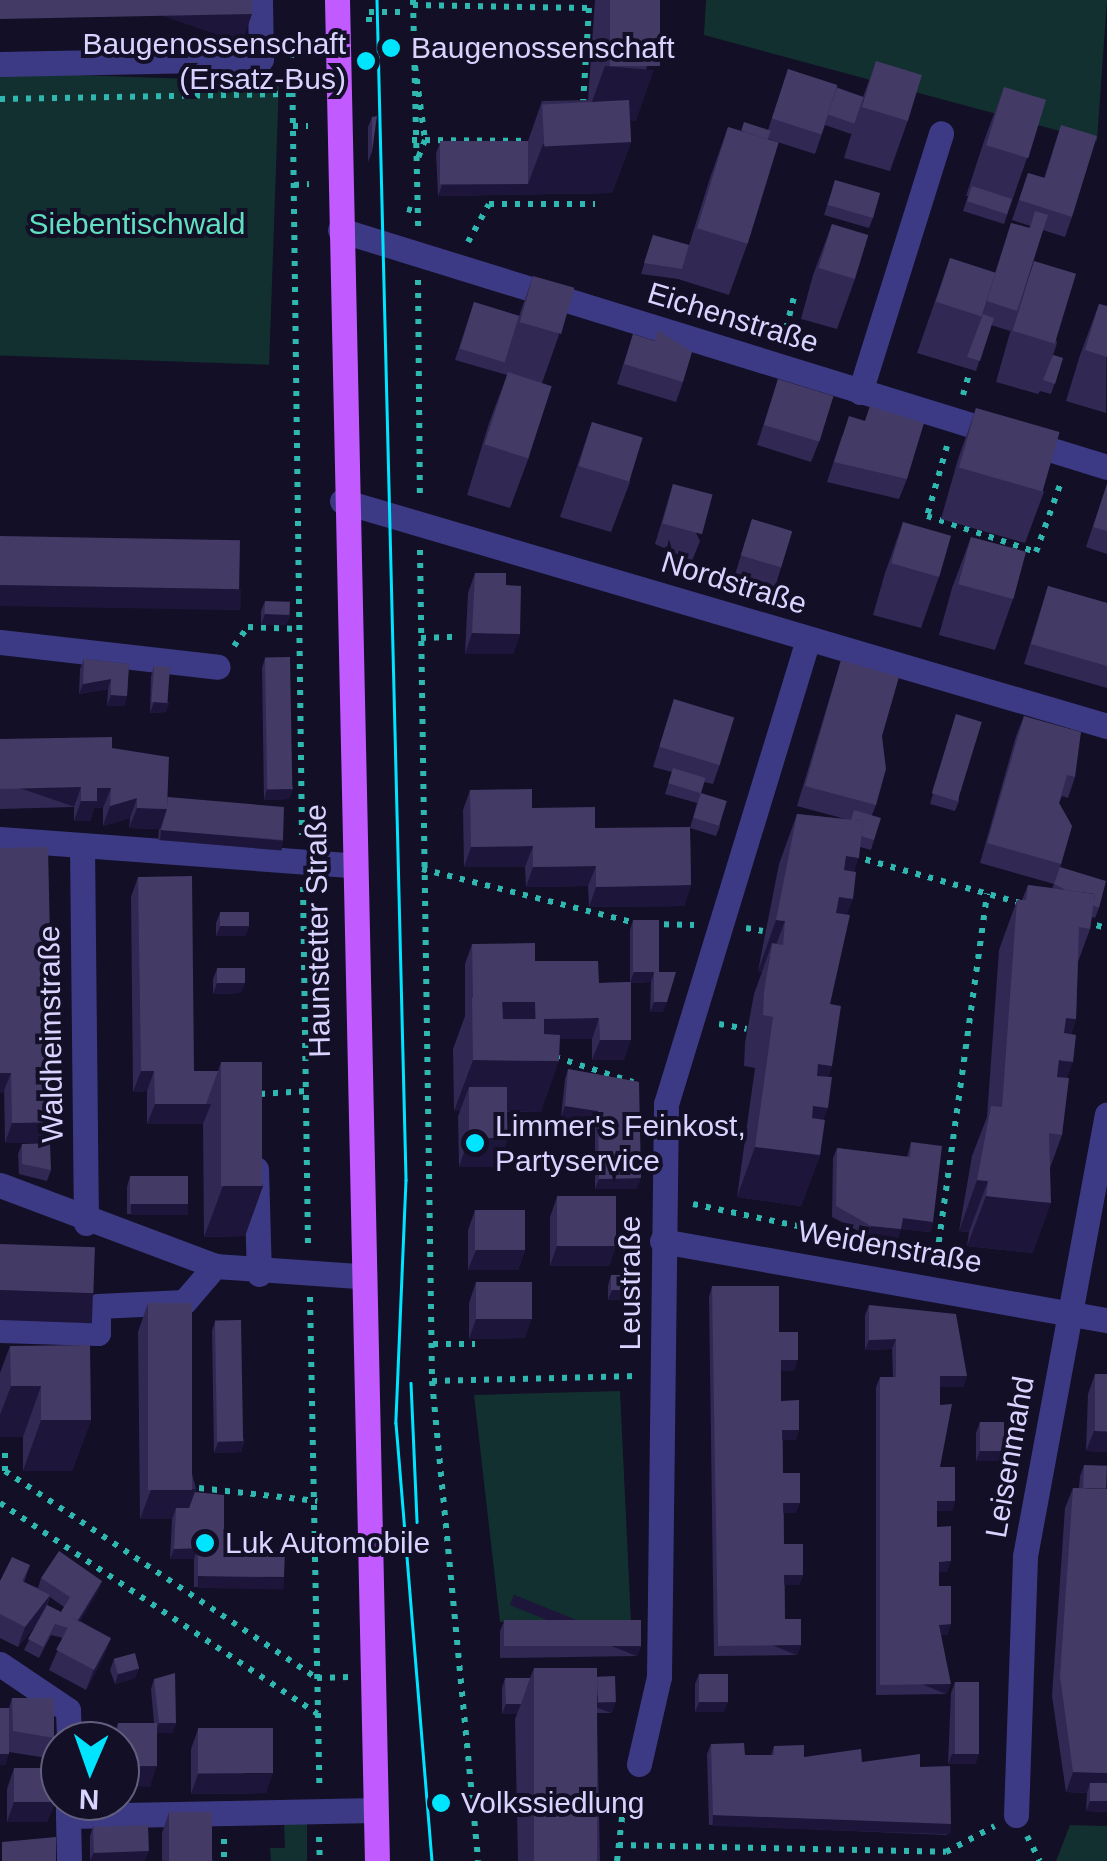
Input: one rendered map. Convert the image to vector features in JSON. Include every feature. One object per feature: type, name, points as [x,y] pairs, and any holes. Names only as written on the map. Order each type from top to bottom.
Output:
[{"type":"main road","name":"Haunstetter Straße","points":[[337,0],[342,501],[358,1276],[377,1861]]},
{"type":"street","points":[[0,64],[260,60],[260,0]]},
{"type":"street","points":[[860,392],[941,133]]},
{"type":"street","name":"Eichenstraße","points":[[340,230],[1107,467]]},
{"type":"street","name":"Nordstraße","points":[[342,501],[420,520],[808,640],[1107,726]]},
{"type":"street","name":"Leustraße","points":[[639,1764],[660,1677],[662,1242],[668,1093],[808,640]]},
{"type":"street","points":[[0,642],[218,667]]},
{"type":"street","points":[[0,839],[250,864],[350,865]]},
{"type":"street","name":"Waldheimstraße","points":[[82,845],[86,1224]]},
{"type":"street","points":[[255,1103],[259,1274]]},
{"type":"street","name":"Leisenmahd","points":[[1016,1815],[1025,1556],[1107,1114]]},
{"type":"street","points":[[0,1186],[86,1224],[215,1266],[309,1278],[358,1276]]},
{"type":"street","name":"Weidenstraße","points":[[662,1242],[1070,1310],[1107,1320]]},
{"type":"street","points":[[0,1330],[98,1333],[98,1306],[184,1302],[215,1266]]},
{"type":"street","points":[[0,1664],[68,1710],[68,1721]]},
{"type":"street","points":[[140,1809],[375,1810]]},
{"type":"street","points":[[68,1821],[69,1861]]},
{"type":"path","points":[[369,22],[369,12],[589,8],[582,123]]},
{"type":"path","points":[[409,10],[425,140],[417,162]]},
{"type":"path","name":"Haunstetter Straße","points":[[292,38],[319,1810]]},
{"type":"path","points":[[413,61],[432,1381],[478,1861]]},
{"type":"path","points":[[0,99],[293,94]]},
{"type":"path","points":[[293,126],[308,126]]},
{"type":"path","points":[[412,140],[542,141]]},
{"type":"path","points":[[294,185],[308,184]]},
{"type":"path","points":[[456,266],[489,204],[594,204]]},
{"type":"path","points":[[407,209],[418,212]]},
{"type":"path","points":[[777,366],[796,294]]},
{"type":"path","points":[[956,421],[927,516],[1036,552],[1071,456]]},
{"type":"path","points":[[218,667],[248,628],[299,629]]},
{"type":"path","points":[[421,638],[457,637]]},
{"type":"path","points":[[843,853],[1038,908]]},
{"type":"path","points":[[422,869],[616,924],[718,925]]},
{"type":"path","points":[[936,1255],[987,894]]},
{"type":"path","points":[[1073,918],[1107,928]]},
{"type":"path","points":[[550,1056],[668,1093]]},
{"type":"path","points":[[255,1103],[262,1091],[306,1091]]},
{"type":"path","points":[[665,1125],[741,1135]]},
{"type":"path","points":[[663,1198],[912,1250]]},
{"type":"path","points":[[433,1344],[475,1344]]},
{"type":"path","points":[[432,1381],[663,1375]]},
{"type":"path","points":[[5,1454],[6,1472],[317,1678],[368,1676]]},
{"type":"path","points":[[199,1488],[317,1501]]},
{"type":"path","points":[[0,1503],[318,1715]]},
{"type":"path","points":[[616,1861],[623,1809]]},
{"type":"path","points":[[618,1846],[946,1852],[1016,1815]]},
{"type":"green space","points":[[706,0],[1107,0],[1097,141],[704,35]]},
{"type":"green space","name":"Siebentischwald","points":[[0,72],[279,82],[269,365],[0,355]]},
{"type":"green space","points":[[620,1391],[631,1622],[500,1622],[474,1395]]},
{"type":"green space","points":[[284,1822],[307,1822],[307,1861],[271,1861],[270,1848],[285,1848]]},
{"type":"green space","points":[[1070,1825],[1107,1826],[1107,1861],[1056,1861]]},
{"type":"building","points":[[0,0],[252,0],[252,14],[0,19]]},
{"type":"building","points":[[610,0],[660,0],[660,66],[610,66]]},
{"type":"building","points":[[876,61],[922,75],[908,121],[862,107]]},
{"type":"building","points":[[788,69],[837,85],[821,135],[772,118]]},
{"type":"building","points":[[1004,87],[1046,100],[1028,158],[986,145]]},
{"type":"building","points":[[837,88],[863,97],[854,124],[828,114]]},
{"type":"building","points":[[629,100],[631,142],[544,146],[542,105]]},
{"type":"building","points":[[377,116],[372,152],[372,117]]},
{"type":"building","points":[[744,122],[771,131],[768,139],[741,131]]},
{"type":"building","points":[[1061,125],[1097,136],[1072,217],[1019,200],[1028,173],[1045,178]]},
{"type":"building","points":[[728,127],[779,142],[748,244],[697,228]]},
{"type":"building","points":[[440,141],[528,141],[528,184],[440,184]]},
{"type":"building","points":[[835,180],[880,193],[873,218],[828,205]]},
{"type":"building","points":[[972,186],[1012,199],[1007,214],[967,201]]},
{"type":"building","points":[[1035,211],[1048,215],[1017,311],[987,301],[1011,223],[1030,228]]},
{"type":"building","points":[[832,224],[868,235],[855,279],[819,268]]},
{"type":"building","points":[[653,235],[689,245],[682,269],[644,263]]},
{"type":"building","points":[[950,258],[996,273],[981,317],[936,302]]},
{"type":"building","points":[[1034,261],[1076,274],[1055,344],[1013,331]]},
{"type":"building","points":[[533,276],[574,288],[561,334],[520,322]]},
{"type":"building","points":[[474,302],[519,316],[505,363],[460,349]]},
{"type":"building","points":[[1099,304],[1107,306],[1107,357],[1085,350]]},
{"type":"building","points":[[983,314],[994,318],[980,361],[967,357]]},
{"type":"building","points":[[658,330],[692,352],[683,382],[624,364],[633,334],[655,341]]},
{"type":"building","points":[[1053,355],[1063,358],[1055,384],[1043,380]]},
{"type":"building","points":[[508,372],[552,386],[528,458],[485,444]]},
{"type":"building","points":[[778,379],[833,396],[819,442],[764,425]]},
{"type":"building","points":[[870,406],[924,423],[907,479],[834,462],[849,416],[865,421]]},
{"type":"building","points":[[976,408],[1060,432],[1043,492],[959,468]]},
{"type":"building","points":[[592,422],[643,437],[629,481],[579,466]]},
{"type":"building","points":[[673,484],[713,495],[702,534],[662,524]]},
{"type":"building","points":[[1107,484],[1107,531],[1093,527]]},
{"type":"building","points":[[752,519],[792,531],[781,568],[741,555]]},
{"type":"building","points":[[903,522],[951,536],[939,577],[891,563]]},
{"type":"building","points":[[0,536],[240,540],[239,589],[0,585]]},
{"type":"building","points":[[971,537],[1026,552],[1013,599],[958,584]]},
{"type":"building","points":[[475,573],[506,573],[506,585],[521,586],[520,634],[472,633]]},
{"type":"building","points":[[1048,586],[1107,603],[1107,666],[1031,644]]},
{"type":"building","points":[[265,601],[290,602],[290,615],[265,614]]},
{"type":"building","points":[[265,657],[290,657],[292,789],[267,789]]},
{"type":"building","points":[[84,659],[129,664],[127,696],[111,695],[111,679],[83,684]]},
{"type":"building","points":[[841,660],[899,677],[882,736],[886,769],[876,805],[805,786]]},
{"type":"building","points":[[154,666],[170,667],[167,703],[151,702]]},
{"type":"building","points":[[674,699],[734,717],[720,765],[659,747]]},
{"type":"building","points":[[956,714],[982,722],[958,801],[932,793]]},
{"type":"building","points":[[1024,716],[1081,732],[1075,777],[1067,775],[1059,803],[1072,826],[1061,864],[987,843]]},
{"type":"building","points":[[112,737],[112,748],[169,757],[167,809],[137,808],[137,798],[110,806],[111,788],[97,788],[97,801],[81,801],[81,787],[0,789],[0,739]]},
{"type":"building","points":[[673,768],[706,778],[701,793],[668,783]]},
{"type":"building","points":[[532,789],[532,808],[595,807],[595,828],[690,827],[691,885],[596,887],[596,866],[533,867],[533,846],[471,847],[470,790]]},
{"type":"building","points":[[701,793],[727,801],[719,826],[693,818]]},
{"type":"building","points":[[168,797],[284,807],[283,840],[161,830]]},
{"type":"building","points":[[854,810],[881,818],[874,840],[861,836],[863,821],[851,820]]},
{"type":"building","points":[[797,814],[863,821],[859,858],[846,856],[844,870],[856,872],[853,899],[839,897],[836,913],[850,915],[830,1004],[841,1006],[832,1066],[818,1064],[817,1076],[832,1077],[828,1108],[813,1106],[812,1118],[825,1120],[820,1155],[755,1147],[773,1017],[763,1015],[764,992],[772,943],[783,945],[785,921],[776,920]]},
{"type":"building","points":[[48,847],[54,1122],[12,1123],[11,1073],[0,1073],[0,848]]},
{"type":"building","points":[[1060,867],[1106,881],[1099,908],[1093,905],[1095,894],[1054,884]]},
{"type":"building","points":[[192,876],[194,1071],[218,1071],[206,1104],[155,1104],[154,1071],[141,1071],[138,877]]},
{"type":"building","points":[[1028,885],[1095,894],[1090,929],[1079,927],[1076,1019],[1066,1018],[1064,1033],[1076,1035],[1073,1062],[1059,1060],[1057,1077],[1069,1078],[1062,1135],[1049,1133],[1051,1203],[986,1196],[988,1181],[977,1180],[991,1106],[1002,1107],[1017,900],[1026,900]]},
{"type":"building","points":[[220,912],[249,912],[249,926],[220,926]]},
{"type":"building","points":[[633,920],[659,920],[659,972],[633,972]]},
{"type":"building","points":[[535,943],[535,961],[598,961],[599,983],[631,982],[631,1040],[600,1040],[599,1018],[536,1019],[535,1002],[473,998],[472,944]]},
{"type":"building","points":[[217,968],[245,968],[245,983],[217,983]]},
{"type":"building","points":[[654,972],[676,972],[667,1002],[654,1002]]},
{"type":"building","points":[[472,998],[502,998],[503,1019],[544,1019],[544,1034],[560,1035],[559,1061],[473,1060]]},
{"type":"building","points":[[221,1062],[262,1062],[262,1186],[221,1186]]},
{"type":"building","points":[[568,1069],[639,1082],[641,1178],[599,1179],[598,1111],[565,1106]]},
{"type":"building","points":[[469,1087],[507,1087],[507,1138],[469,1138]]},
{"type":"building","points":[[911,1142],[942,1146],[933,1222],[903,1218],[901,1229],[871,1226],[836,1206],[837,1148],[910,1157]]},
{"type":"building","points":[[50,1143],[51,1170],[22,1164],[22,1144]]},
{"type":"building","points":[[130,1176],[188,1176],[188,1204],[130,1204]]},
{"type":"building","points":[[557,1196],[616,1196],[616,1246],[557,1246]]},
{"type":"building","points":[[475,1210],[525,1210],[525,1250],[475,1250]]},
{"type":"building","points":[[0,1244],[95,1247],[93,1293],[0,1290]]},
{"type":"building","points":[[611,1275],[636,1275],[636,1290],[611,1290]]},
{"type":"building","points":[[476,1282],[532,1282],[532,1319],[476,1319]]},
{"type":"building","points":[[712,1286],[779,1286],[779,1332],[798,1332],[798,1360],[781,1360],[781,1401],[799,1400],[799,1430],[782,1430],[783,1473],[800,1473],[800,1503],[783,1503],[784,1544],[803,1544],[803,1575],[784,1575],[785,1619],[801,1619],[801,1645],[718,1646]]},
{"type":"building","points":[[148,1303],[192,1303],[192,1490],[148,1490]]},
{"type":"building","points":[[869,1305],[956,1314],[967,1376],[940,1376],[940,1405],[952,1404],[940,1467],[955,1467],[955,1501],[937,1501],[937,1527],[951,1526],[951,1561],[939,1562],[939,1586],[951,1586],[951,1624],[939,1625],[951,1684],[880,1685],[880,1377],[896,1377],[896,1339],[869,1340]]},
{"type":"building","points":[[215,1320],[241,1320],[243,1441],[217,1441]]},
{"type":"building","points":[[90,1345],[91,1420],[41,1420],[41,1386],[11,1386],[10,1346]]},
{"type":"building","points":[[1095,1374],[1107,1374],[1107,1431],[1095,1431]]},
{"type":"building","points":[[980,1422],[1004,1422],[1004,1451],[980,1451]]},
{"type":"building","points":[[1084,1465],[1107,1466],[1106,1489],[1083,1488]]},
{"type":"building","points":[[1073,1488],[1107,1489],[1107,1773],[1073,1772],[1060,1676]]},
{"type":"building","points":[[195,1492],[224,1495],[224,1549],[285,1550],[284,1577],[198,1576],[198,1548],[174,1549],[176,1508],[189,1508]]},
{"type":"building","points":[[59,1551],[102,1581],[78,1620],[73,1618],[68,1628],[55,1624],[43,1647],[28,1639],[47,1605],[61,1612],[70,1597],[41,1578]]},
{"type":"building","points":[[12,1557],[30,1565],[22,1581],[50,1595],[25,1627],[0,1614],[0,1581]]},
{"type":"building","points":[[73,1618],[111,1638],[94,1670],[56,1650]]},
{"type":"building","points":[[504,1620],[641,1620],[641,1646],[504,1646]]},
{"type":"building","points":[[135,1653],[139,1668],[118,1674],[114,1659]]},
{"type":"building","points":[[534,1668],[597,1668],[597,1861],[534,1861]]},
{"type":"building","points":[[175,1673],[176,1723],[159,1723],[154,1679]]},
{"type":"building","points":[[699,1674],[728,1674],[728,1702],[699,1702]]},
{"type":"building","points":[[615,1676],[616,1702],[598,1703],[597,1677]]},
{"type":"building","points":[[505,1678],[530,1678],[521,1704],[506,1704]]},
{"type":"building","points":[[955,1682],[979,1682],[979,1754],[955,1754]]},
{"type":"building","points":[[12,1698],[54,1698],[54,1721],[40,1721],[40,1736],[13,1731]]},
{"type":"building","points":[[0,1708],[9,1708],[9,1754],[0,1754]]},
{"type":"building","points":[[140,1723],[157,1723],[157,1766],[140,1766]]},
{"type":"building","points":[[198,1728],[273,1728],[273,1773],[198,1773]]},
{"type":"building","points":[[744,1743],[745,1755],[774,1755],[774,1746],[804,1745],[804,1757],[861,1749],[862,1762],[920,1754],[920,1767],[950,1766],[951,1824],[713,1815],[711,1744]]},
{"type":"building","points":[[14,1768],[40,1768],[40,1802],[14,1802]]},
{"type":"building","points":[[1090,1783],[1107,1783],[1107,1801],[1090,1801]]},
{"type":"building","points":[[169,1812],[212,1812],[212,1861],[169,1861]]},
{"type":"building","points":[[148,1825],[149,1851],[94,1853],[93,1827]]},
{"type":"building","points":[[56,1837],[56,1861],[2,1861],[2,1842]]},
{"type":"tram line","points":[[377,0],[406,1180],[396,1423],[432,1861]]},
{"type":"tram line","points":[[411,1383],[417,1522]]},
{"type":"place","name":"Baugenossenschaft","points":[[391,48]]},
{"type":"place","name":"Baugenossenschaft (Ersatz-Bus)","points":[[366,61]]},
{"type":"place","name":"Limmer's Feinkost, Partyservice","points":[[475,1143]]},
{"type":"place","name":"Luk Automobile","points":[[205,1543]]},
{"type":"place","name":"Volkssiedlung","points":[[441,1803]]}]
